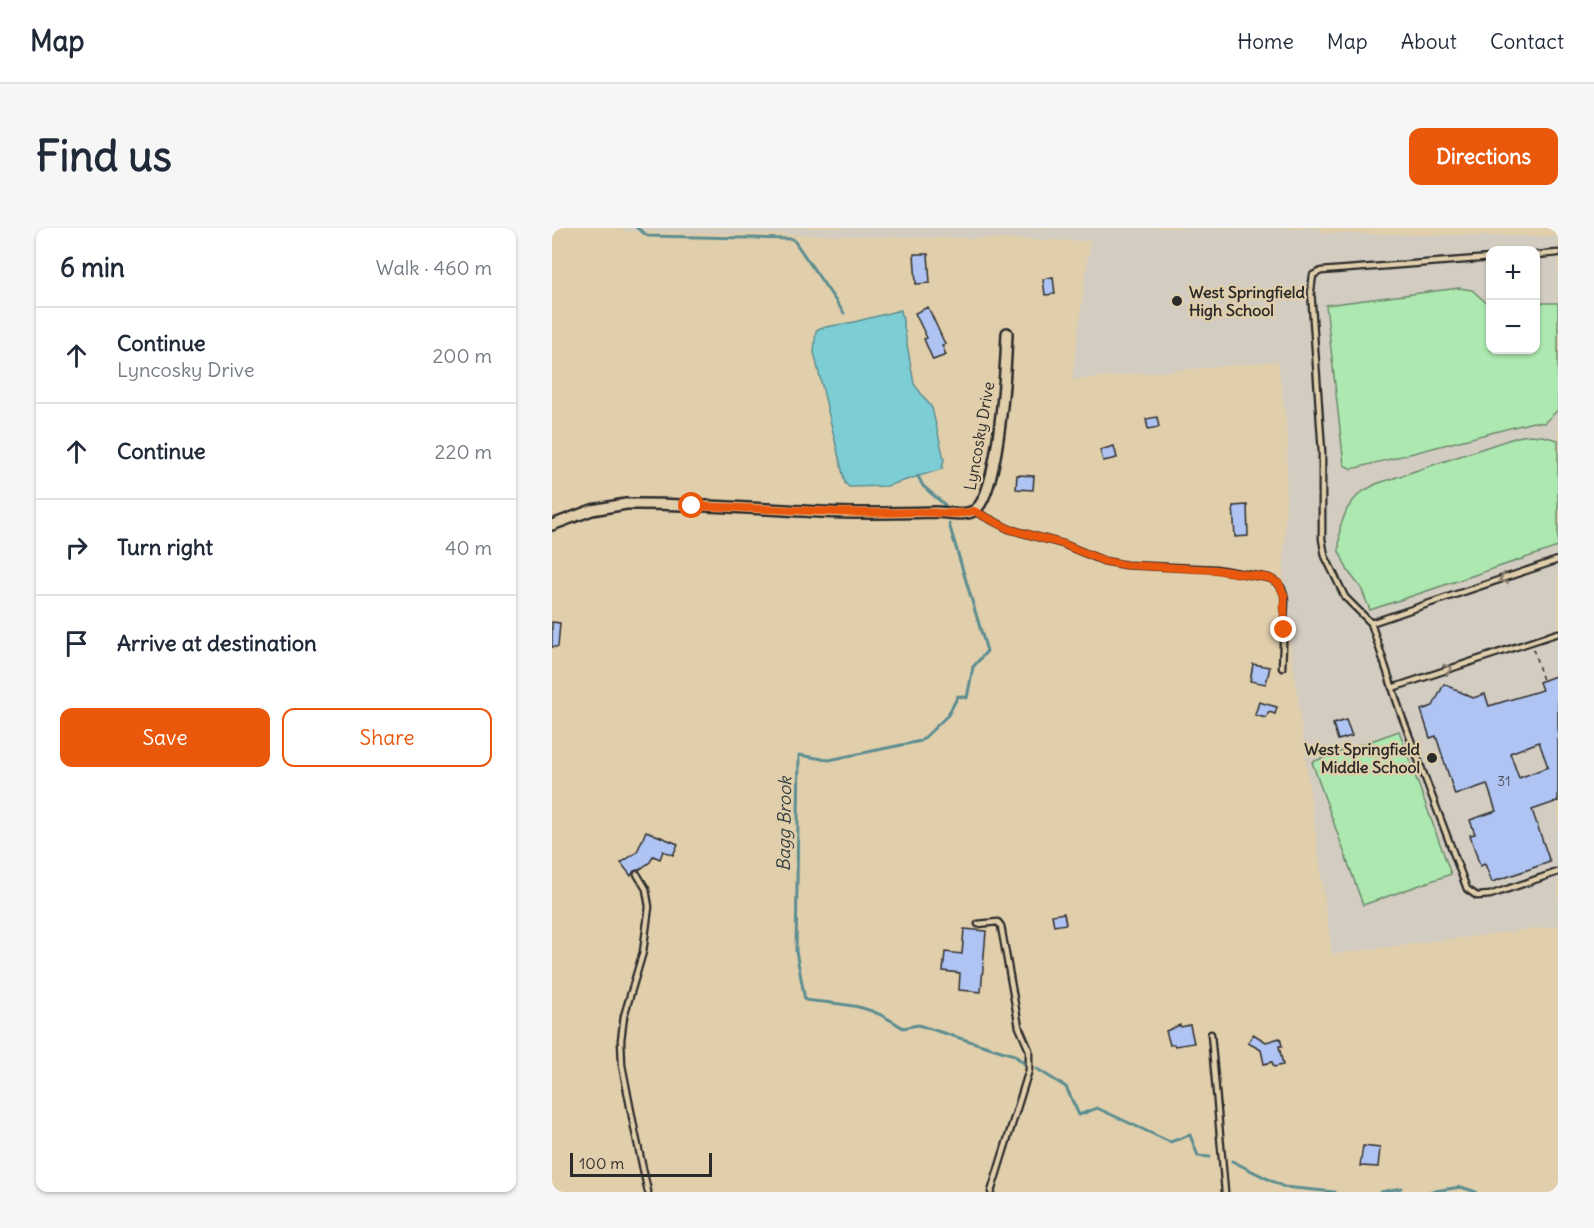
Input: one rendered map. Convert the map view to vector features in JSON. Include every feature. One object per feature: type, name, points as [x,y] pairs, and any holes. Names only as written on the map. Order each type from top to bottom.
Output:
[{"type":"street","name":"Lyncosky Drive","points":[[552,525],[592,510],[626,504],[844,513],[945,512],[965,514],[974,511],[988,490],[996,451],[1005,383],[1006,333]]},
{"type":"lane","points":[[1540,255],[1558,253]]},
{"type":"lane","points":[[1486,258],[1321,271],[1313,275],[1311,290],[1322,452],[1322,539],[1332,573],[1345,597],[1371,623],[1392,688],[1467,889],[1477,896],[1485,896],[1558,872]]},
{"type":"lane","points":[[974,511],[1009,529],[1063,544],[1104,561],[1126,565],[1216,570],[1276,581],[1283,590],[1285,601],[1282,668]]},
{"type":"lane","points":[[1371,623],[1558,560]]},
{"type":"lane","points":[[1392,688],[1558,633]]},
{"type":"lane","points":[[637,874],[646,888],[649,907],[643,952],[624,1016],[621,1040],[622,1065],[648,1192]]},
{"type":"lane","points":[[978,924],[998,922],[1002,926],[1018,1027],[1029,1050],[1029,1070],[991,1192]]},
{"type":"lane","points":[[1210,1034],[1225,1192]]},
{"type":"path","points":[[1533,648],[1543,680]]},
{"type":"shaded area","name":"West Springfield Middle School","points":[[623,228],[1321,228],[1321,233],[1558,237],[1558,926],[1332,954],[1283,590],[1288,439],[1278,361],[1072,380],[1090,241],[623,231]]},
{"type":"green space","points":[[1459,288],[1472,290],[1486,302],[1486,354],[1540,354],[1540,303],[1558,303],[1558,410],[1544,423],[1533,422],[1352,469],[1344,465],[1326,305]]},
{"type":"green space","points":[[1529,435],[1558,440],[1558,547],[1370,610],[1361,588],[1348,571],[1339,551],[1340,527],[1347,509],[1360,493],[1376,484]]},
{"type":"green space","points":[[1399,731],[1451,874],[1363,905],[1312,762]]},
{"type":"water","points":[[901,310],[914,384],[932,408],[944,459],[942,469],[887,486],[849,487],[845,483],[814,352],[816,331],[820,328]]},
{"type":"building","points":[[914,254],[928,254],[930,283],[916,284]]},
{"type":"building","points":[[1053,277],[1055,294],[1045,295],[1043,279]]},
{"type":"building","points":[[928,307],[945,344],[942,345],[946,355],[933,360],[924,339],[927,338],[915,313]]},
{"type":"building","points":[[1157,417],[1159,427],[1148,429],[1146,419]]},
{"type":"building","points":[[1114,446],[1117,458],[1103,461],[1100,450]]},
{"type":"building","points":[[1017,475],[1034,476],[1033,490],[1016,489]]},
{"type":"building","points":[[1247,505],[1248,536],[1235,537],[1233,506]]},
{"type":"building","points":[[552,622],[560,623],[558,647],[552,647]]},
{"type":"building","points":[[1253,664],[1270,667],[1266,684],[1250,681]]},
{"type":"building","points":[[1558,675],[1558,801],[1532,810],[1550,862],[1492,882],[1485,864],[1480,866],[1470,835],[1475,834],[1470,820],[1496,811],[1487,784],[1455,795],[1436,736],[1430,738],[1421,710],[1433,706],[1444,684],[1473,698],[1485,694],[1489,706],[1542,690],[1539,682]],"holes":[[[1539,742],[1548,767],[1519,778],[1510,753]]]},
{"type":"building","points":[[1259,702],[1277,707],[1275,714],[1269,712],[1266,718],[1255,715]]},
{"type":"building","points":[[1346,720],[1352,736],[1338,740],[1333,724]]},
{"type":"building","points":[[646,831],[678,844],[673,855],[663,851],[660,859],[653,856],[650,862],[634,871],[631,876],[621,863],[637,852]]},
{"type":"building","points":[[1064,913],[1066,924],[1054,926],[1052,915]]},
{"type":"building","points":[[964,929],[986,931],[981,992],[959,990],[960,973],[943,971],[945,952],[962,954]]},
{"type":"building","points":[[1180,1025],[1181,1027],[1190,1025],[1194,1043],[1170,1045],[1166,1031]]},
{"type":"building","points":[[1253,1034],[1266,1042],[1280,1038],[1282,1046],[1279,1046],[1283,1065],[1274,1067],[1272,1062],[1264,1064],[1261,1050],[1248,1043]]},
{"type":"building","points":[[1363,1146],[1380,1148],[1378,1167],[1360,1166]]},
{"type":"waterway","name":"Bagg Brook","points":[[637,228],[648,236],[793,239],[844,313]]},
{"type":"waterway","name":"Bagg Brook","points":[[918,476],[923,486],[945,505]]},
{"type":"waterway","name":"Bagg Brook","points":[[949,524],[987,651],[973,667],[967,698],[958,696],[948,715],[921,741],[829,760],[799,755],[796,951],[805,1000],[867,1009],[903,1028],[918,1025],[1014,1055],[1025,1064]]},
{"type":"waterway","name":"Bagg Brook","points":[[1037,1069],[1066,1087],[1079,1115],[1097,1108],[1170,1142],[1190,1135],[1198,1156],[1210,1157]]},
{"type":"waterway","name":"Bagg Brook","points":[[1232,1161],[1284,1187],[1335,1192]]},
{"type":"waterway","name":"Bagg Brook","points":[[1428,1192],[1461,1187],[1476,1192]]},
{"type":"waterway","name":"Bagg Brook","points":[[1381,1192],[1401,1188]]},
{"type":"place","name":"West Springfield High School","points":[[1177,301]]},
{"type":"place","name":"West Springfield Middle School","points":[[1432,758]]},
{"type":"route","points":[[692,506],[844,513],[945,512],[965,514],[974,511],[1009,529],[1063,544],[1104,561],[1126,565],[1216,570],[1269,578],[1276,581],[1283,590],[1284,630]]}]
